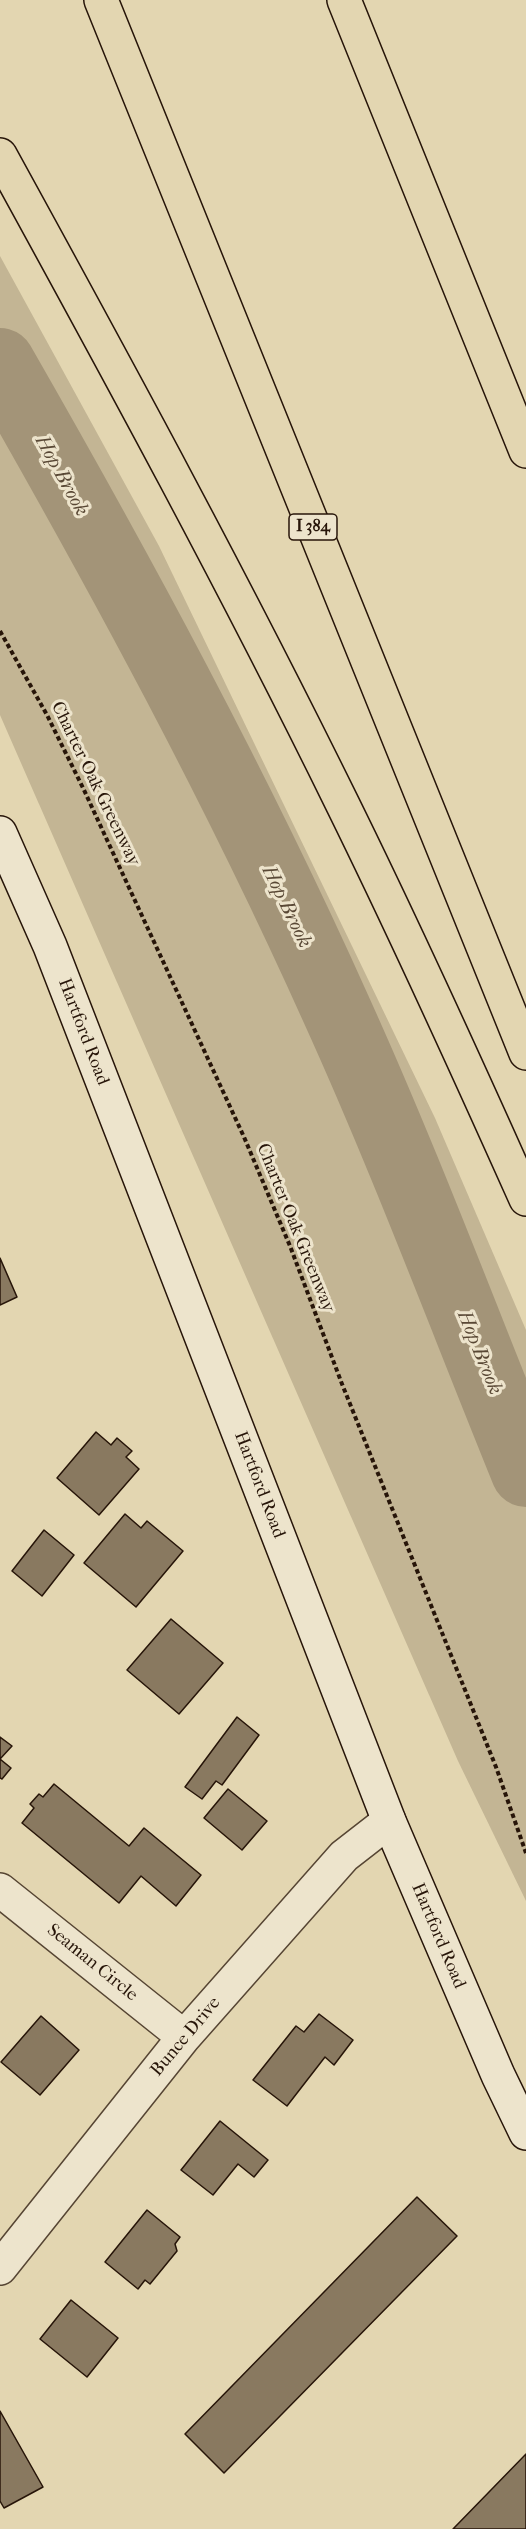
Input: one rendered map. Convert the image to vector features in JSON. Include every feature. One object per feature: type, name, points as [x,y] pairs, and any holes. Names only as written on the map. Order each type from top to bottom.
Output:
[{"type":"highway","name":"I 384","points":[[101,0],[526,1053]]},
{"type":"highway","points":[[344,0],[526,451]]},
{"type":"highway","points":[[0,155],[183,493],[317,753],[389,900],[526,1200]]},
{"type":"main road","name":"Hartford Road","points":[[0,833],[50,946],[389,1821],[498,2075],[526,2133]]},
{"type":"main road","name":"Bunce Drive","points":[[0,2268],[184,2037],[344,1856],[389,1821]]},
{"type":"main road","name":"Seaman Circle","points":[[0,1890],[184,2037]]},
{"type":"path","name":"Charter Oak Greenway","points":[[0,630],[84,790],[267,1190],[496,1767],[526,1853]]},
{"type":"shaded area","points":[[0,256],[159,546],[435,1118],[526,1330],[526,1901],[458,1761],[0,715]]},
{"type":"building","points":[[0,1258],[17,1297],[0,1305]]},
{"type":"building","points":[[96,1432],[111,1445],[117,1438],[132,1451],[126,1457],[139,1469],[99,1515],[57,1478]]},
{"type":"building","points":[[125,1514],[141,1528],[147,1521],[183,1551],[136,1607],[84,1563]]},
{"type":"building","points":[[44,1530],[74,1555],[42,1596],[12,1571]]},
{"type":"building","points":[[171,1619],[223,1663],[179,1714],[127,1670]]},
{"type":"building","points":[[237,1717],[259,1735],[222,1785],[216,1781],[202,1799],[185,1787]]},
{"type":"building","points":[[0,1737],[12,1746],[0,1759]]},
{"type":"building","points":[[0,1759],[11,1768],[2,1779],[0,1778]]},
{"type":"building","points":[[54,1784],[129,1846],[144,1828],[201,1875],[176,1906],[141,1876],[119,1903],[22,1823],[34,1808],[30,1804],[39,1794],[43,1797]]},
{"type":"building","points":[[228,1789],[267,1821],[242,1850],[204,1818]]},
{"type":"building","points":[[319,2014],[353,2040],[334,2065],[325,2057],[287,2106],[253,2080],[296,2026],[304,2032]]},
{"type":"building","points":[[41,2016],[79,2050],[40,2095],[1,2062]]},
{"type":"building","points":[[220,2121],[268,2160],[254,2177],[238,2164],[213,2195],[181,2170]]},
{"type":"building","points":[[417,2197],[457,2236],[224,2473],[185,2434]]},
{"type":"building","points":[[147,2210],[180,2237],[175,2244],[177,2251],[150,2284],[145,2280],[138,2289],[105,2262]]},
{"type":"building","points":[[71,2300],[118,2338],[87,2377],[40,2339]]},
{"type":"building","points":[[0,2411],[43,2487],[4,2508],[0,2501]]},
{"type":"building","points":[[526,2454],[526,2529],[453,2529]]},
{"type":"waterway","name":"Hop Brook","points":[[0,363],[90,522],[176,682],[298,926],[386,1124],[526,1472]]}]
